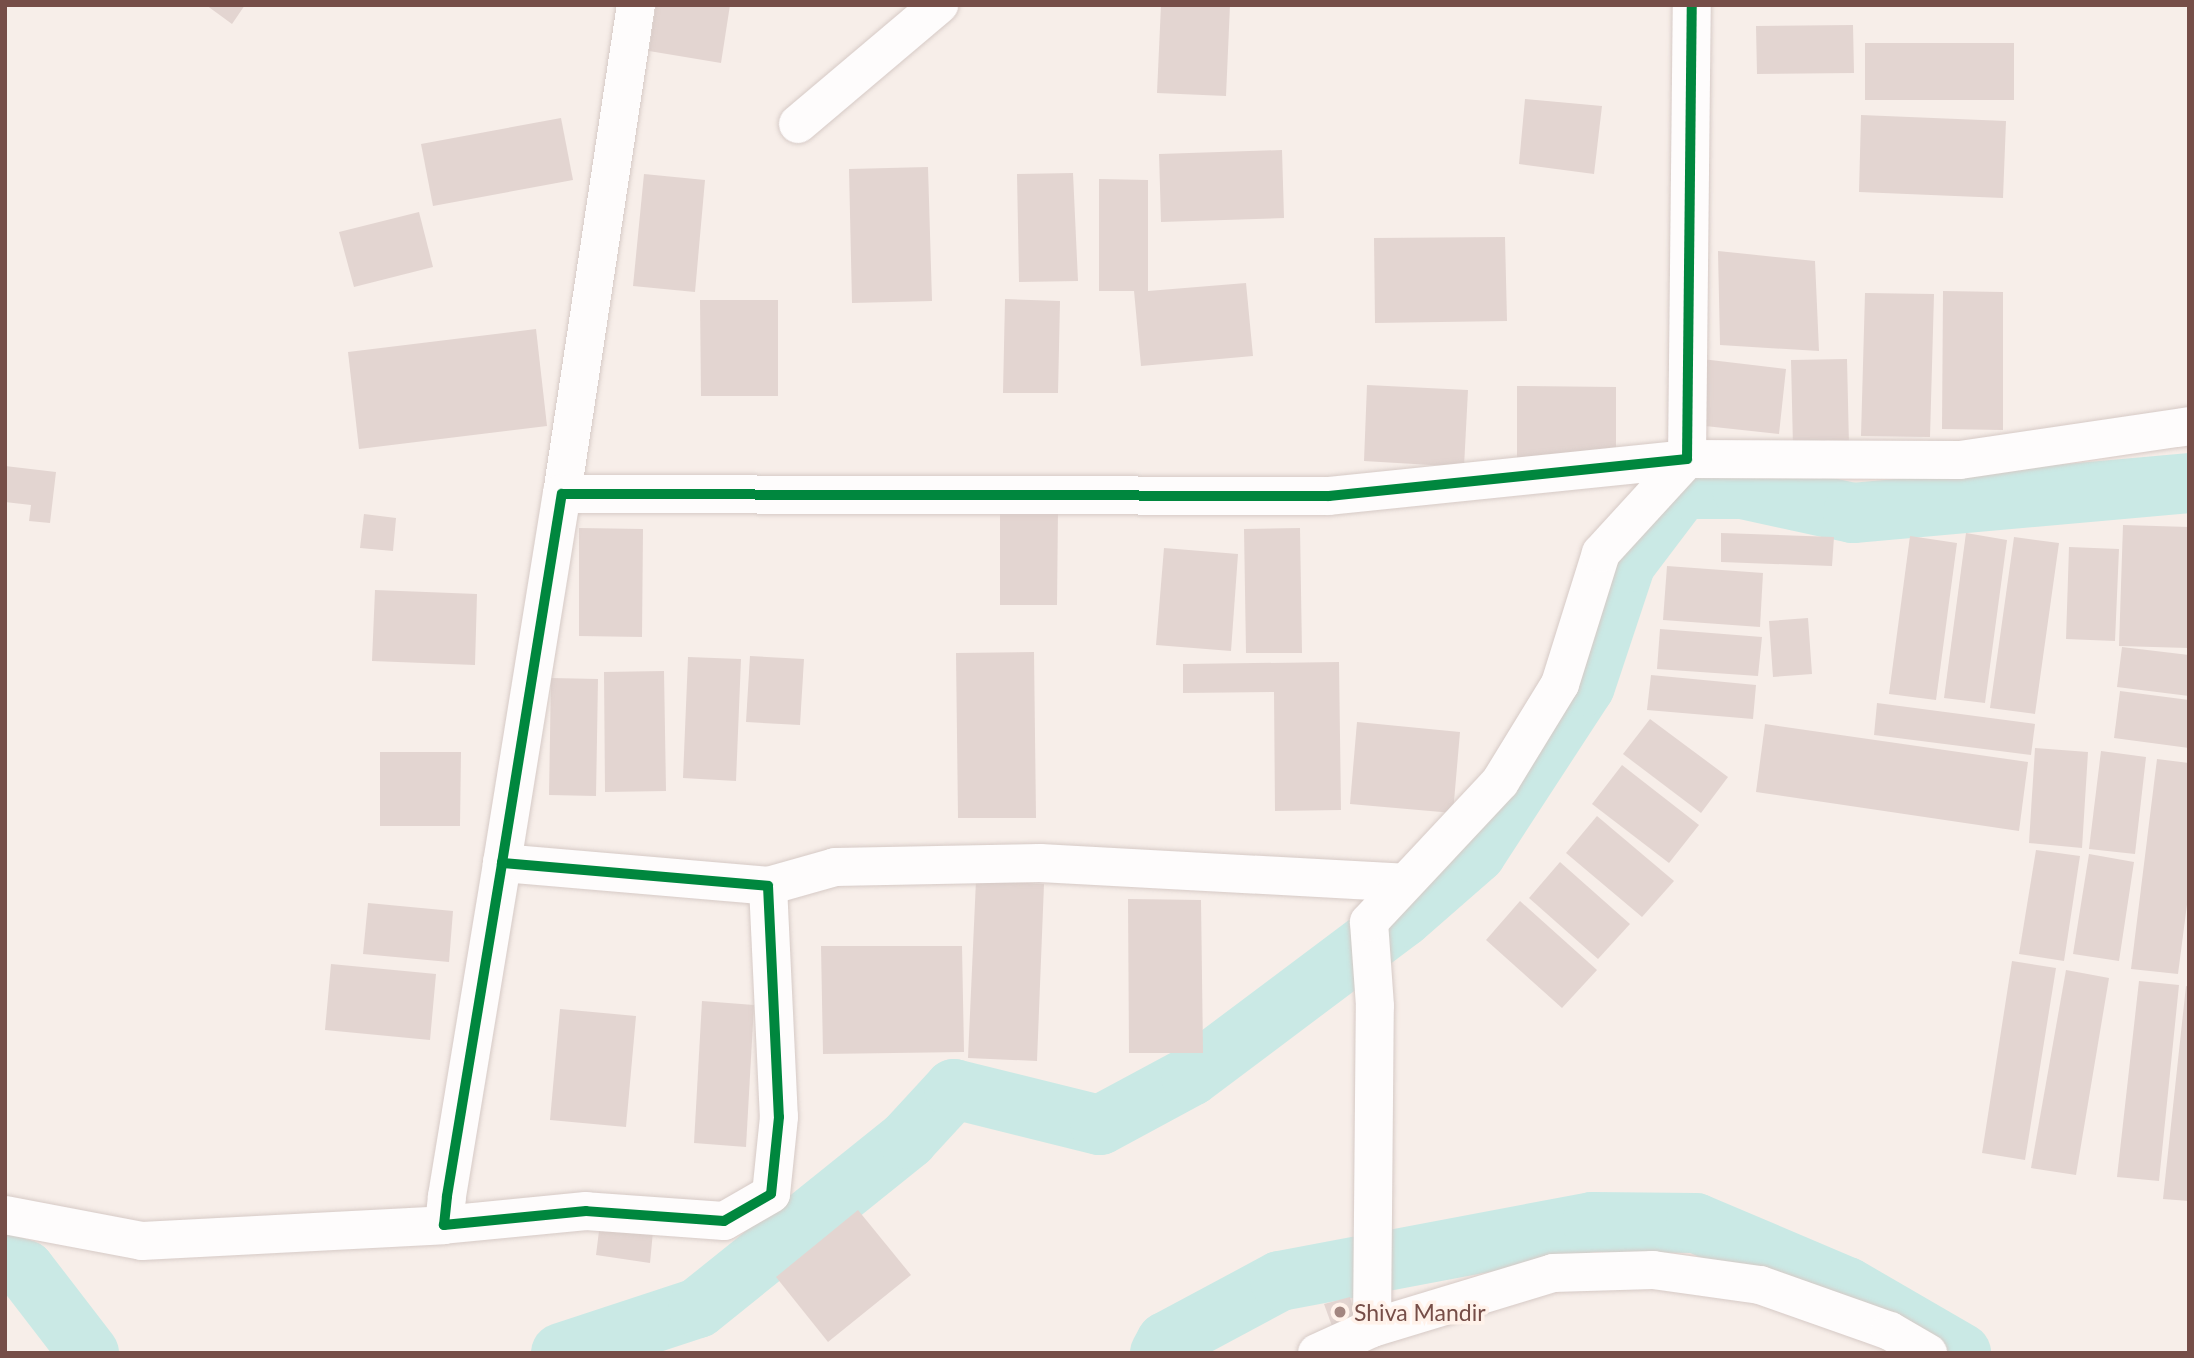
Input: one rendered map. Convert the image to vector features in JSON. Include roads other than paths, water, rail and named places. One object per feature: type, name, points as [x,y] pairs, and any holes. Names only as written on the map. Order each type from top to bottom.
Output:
[{"type":"street","points":[[444,1224],[562,494],[636,5]]},
{"type":"street","points":[[798,124],[939,5]]},
{"type":"street","points":[[1371,1315],[1375,1006],[1368,922],[1500,782],[1560,684],[1601,553],[1687,459],[1692,5]]},
{"type":"street","points":[[562,494],[1329,496],[1687,459],[1960,460],[2189,426]]},
{"type":"street","points":[[502,863],[768,886],[835,867],[1040,863],[1404,883]]},
{"type":"street","points":[[5,1215],[142,1241],[444,1224],[586,1212],[724,1221],[771,1194],[779,1117],[768,886]]},
{"type":"street","points":[[1317,1353],[1371,1315],[1553,1273],[1653,1270],[1760,1285],[1891,1331],[1928,1353]]},
{"type":"waterway","points":[[561,1353],[698,1308],[908,1139],[954,1089],[1100,1125],[1191,1076],[1403,917],[1476,853],[1585,686],[1626,563],[1682,489],[1742,489],[1853,513],[2189,483]]},
{"type":"waterway","points":[[1160,1353],[1166,1342],[1280,1281],[1592,1222],[1696,1223],[1847,1287],[1961,1353]]},
{"type":"waterway","points":[[5,1264],[25,1270],[89,1353]]},
{"type":"place","name":"Shiva Mandir","points":[[1340,1312]]}]
